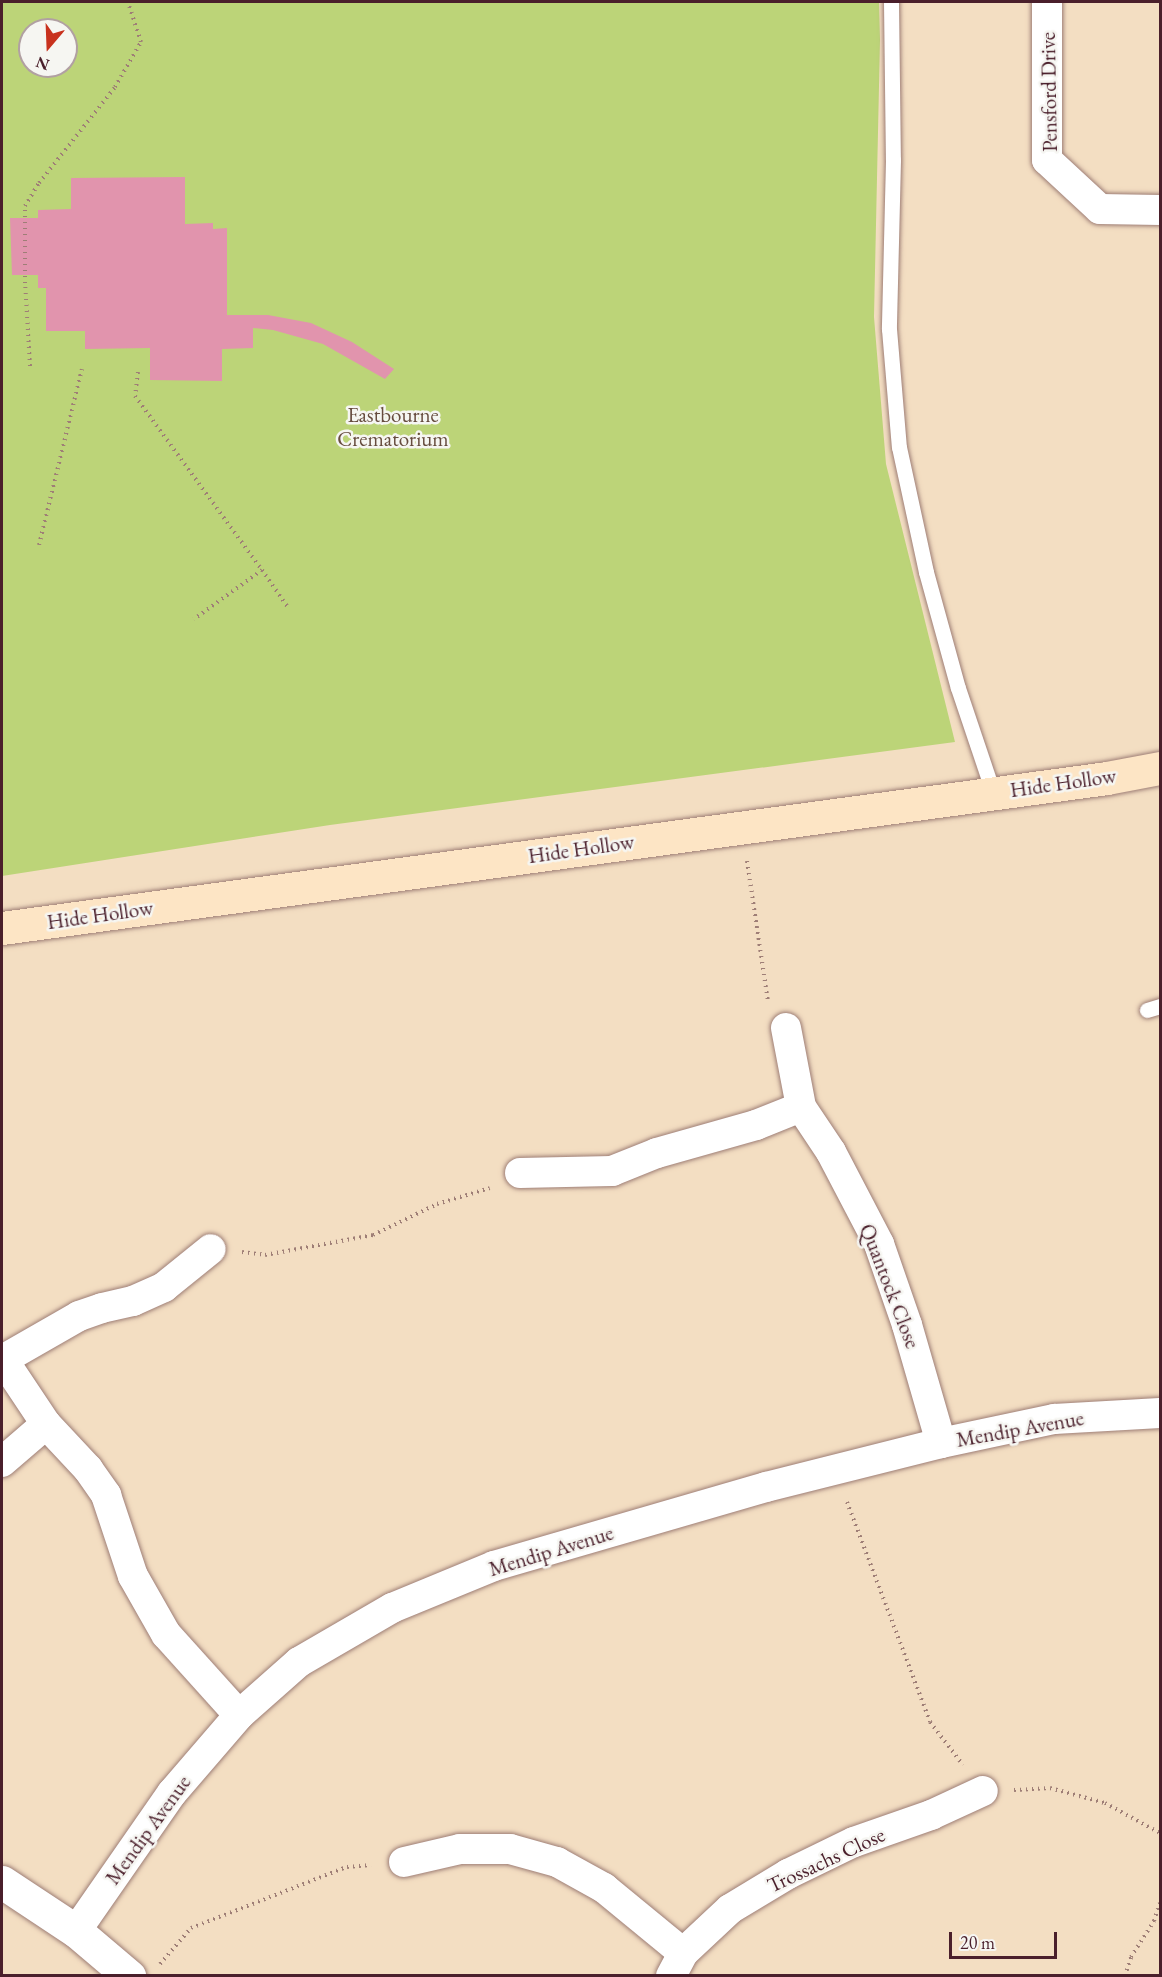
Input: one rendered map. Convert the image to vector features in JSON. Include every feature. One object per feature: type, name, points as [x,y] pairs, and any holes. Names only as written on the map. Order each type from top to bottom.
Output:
[{"type":"main road","name":"Hide Hollow","points":[[2,928],[1161,768]]},
{"type":"street","name":"Pensford Drive","points":[[1047,2],[1047,160],[1100,209],[1161,210]]},
{"type":"street","name":"Quantock Close","points":[[786,1028],[801,1107],[831,1152],[879,1244],[908,1325],[941,1443]]},
{"type":"street","points":[[520,1173],[612,1172],[657,1153],[756,1125],[801,1107]]},
{"type":"street","points":[[211,1249],[164,1287],[133,1301],[80,1316],[3,1359],[46,1424],[88,1468],[106,1495],[134,1575],[166,1634],[239,1715]]},
{"type":"street","name":"Mendip Avenue","points":[[76,1931],[172,1793],[239,1715],[298,1662],[392,1608],[494,1566],[766,1487],[941,1443],[1054,1419],[1161,1413]]},
{"type":"street","points":[[2,1462],[46,1424]]},
{"type":"street","name":"Trossachs Close","points":[[404,1862],[460,1849],[510,1849],[557,1862],[604,1888],[677,1964],[730,1909],[788,1874],[854,1842],[931,1815],[983,1791]]},
{"type":"street","points":[[2,1882],[143,1972]]},
{"type":"lane","points":[[891,2],[893,160],[889,328],[899,447],[926,572],[958,688],[993,792]]},
{"type":"path","points":[[30,366],[25,283],[25,206],[39,183],[115,87],[141,42],[128,2]]},
{"type":"path","points":[[39,545],[82,369]]},
{"type":"path","points":[[138,372],[135,396],[289,609]]},
{"type":"path","points":[[194,619],[262,570]]},
{"type":"path","points":[[742,827],[769,1015],[786,1028]]},
{"type":"path","points":[[211,1249],[265,1255],[373,1235],[437,1204],[481,1192],[520,1173]]},
{"type":"path","points":[[842,1468],[846,1500],[930,1722],[983,1791],[1050,1788],[1105,1803],[1161,1833]]},
{"type":"path","points":[[143,1972],[190,1928],[347,1868],[404,1862]]},
{"type":"path","points":[[1125,1976],[1131,1957],[1154,1921],[1161,1903]]},
{"type":"green space","name":"Eastbourne Crematorium","points":[[2,2],[879,2],[874,317],[886,464],[955,742],[330,825],[2,876]]},
{"type":"building","points":[[185,177],[185,224],[213,223],[213,229],[227,228],[227,315],[268,315],[311,323],[352,342],[394,369],[385,379],[323,344],[273,330],[253,328],[253,348],[222,349],[222,381],[150,380],[150,348],[85,349],[85,331],[46,331],[46,288],[38,288],[38,275],[12,275],[10,218],[38,218],[38,210],[71,209],[71,178]]}]
